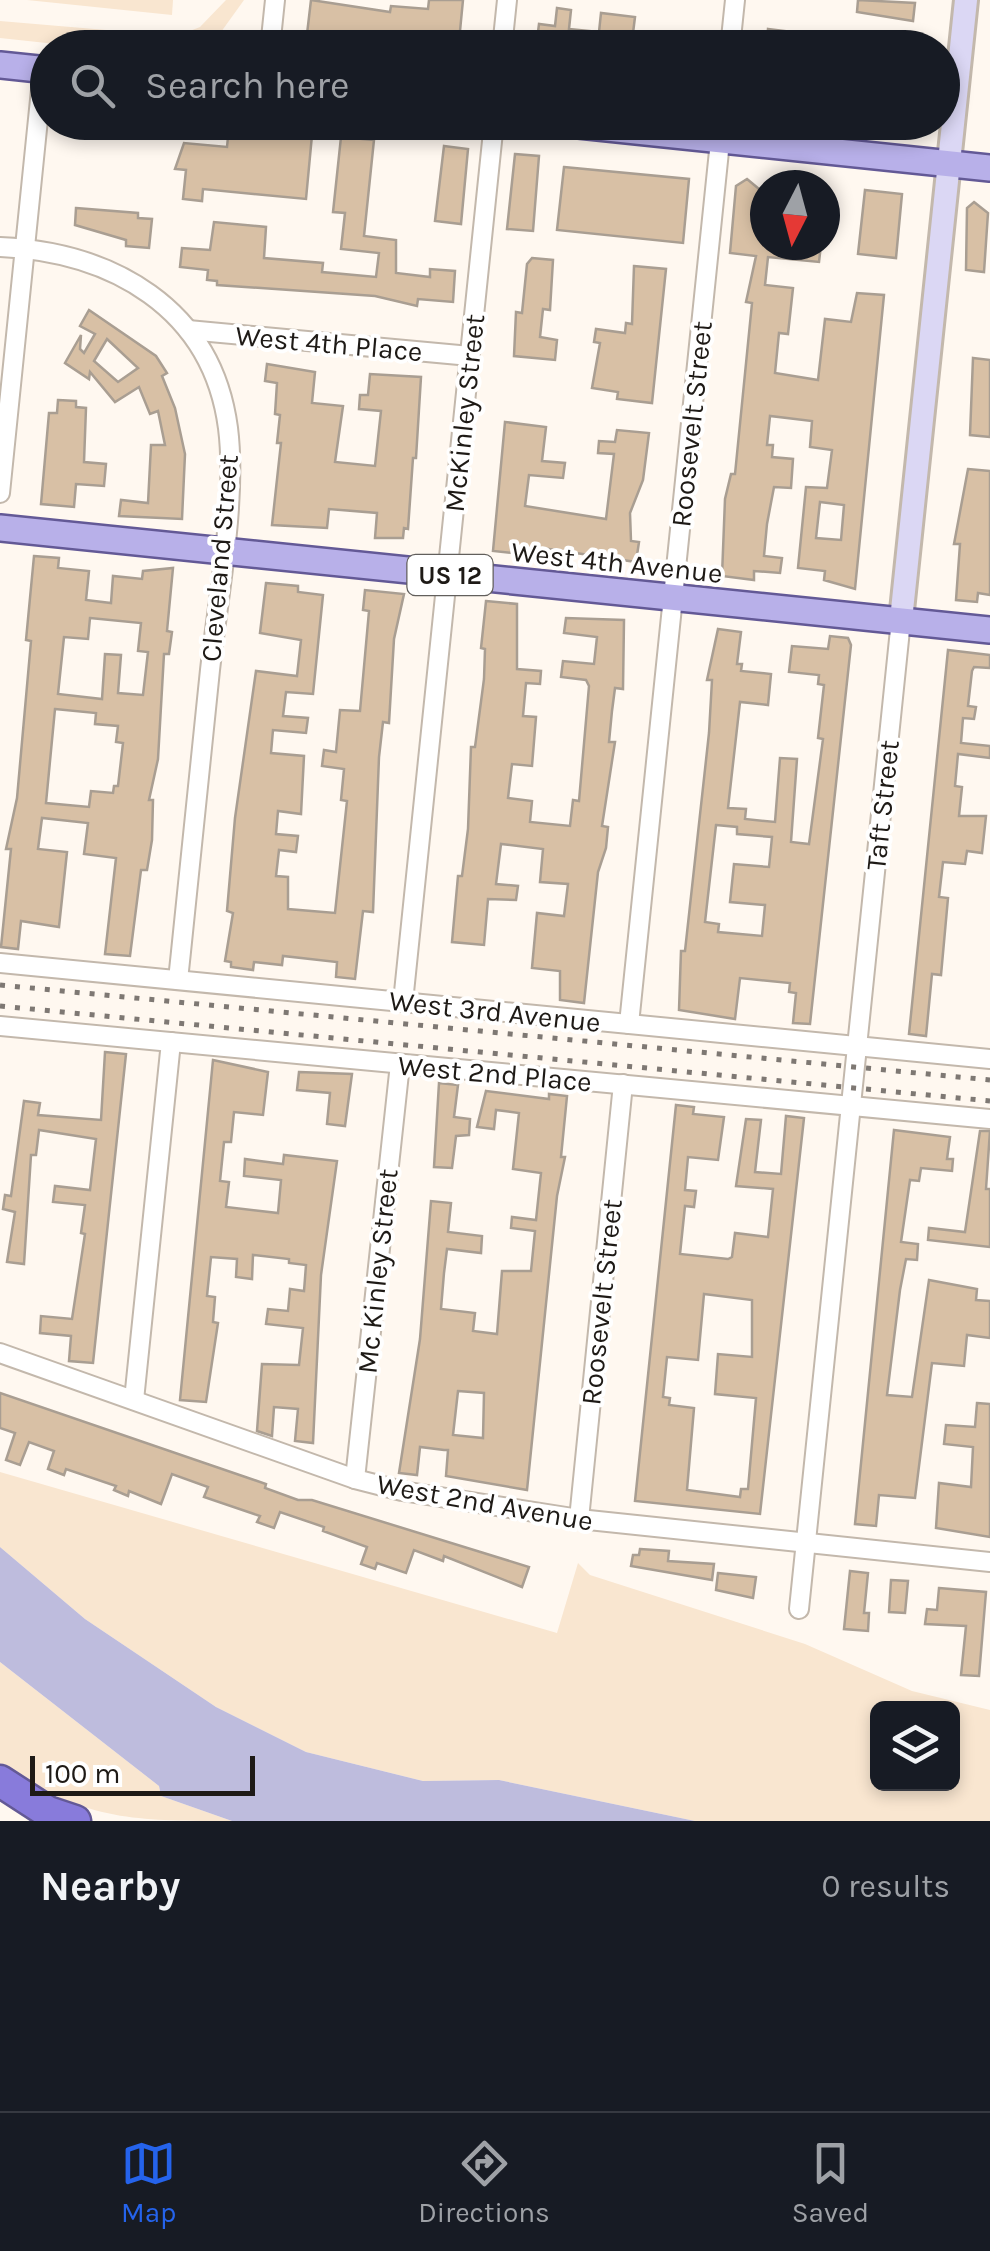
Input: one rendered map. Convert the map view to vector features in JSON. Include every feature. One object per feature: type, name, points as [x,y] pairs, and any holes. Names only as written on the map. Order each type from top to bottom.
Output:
[{"type":"highway","points":[[0,1782],[48,1812],[75,1821]]},
{"type":"main road","points":[[0,65],[30,68]]},
{"type":"main road","points":[[783,140],[990,168]]},
{"type":"main road","name":"West 4th Avenue","points":[[0,528],[990,630]]},
{"type":"street","points":[[272,30],[276,0]]},
{"type":"street","points":[[504,30],[506,0]]},
{"type":"street","points":[[732,30],[734,0]]},
{"type":"street","name":"Taft Street","points":[[960,58],[966,0]]},
{"type":"street","points":[[0,494],[37,140]]},
{"type":"street","name":"McKinley Street","points":[[403,1002],[492,140]]},
{"type":"street","name":"Roosevelt Street","points":[[629,1024],[720,140]]},
{"type":"street","name":"Taft Street","points":[[800,1609],[951,140]]},
{"type":"street","name":"Cleveland Street","points":[[0,247],[77,256],[127,277],[188,330],[218,387],[228,428],[222,551],[178,980]]},
{"type":"street","name":"West 4th Place","points":[[188,330],[470,356]]},
{"type":"street","name":"West 3rd Avenue","points":[[0,963],[990,1059]]},
{"type":"street","name":"West 2nd Place","points":[[0,1026],[990,1119]]},
{"type":"street","points":[[134,1400],[172,1042]]},
{"type":"street","name":"Mc Kinley Street","points":[[354,1479],[400,1064]]},
{"type":"street","name":"Roosevelt Street","points":[[579,1519],[624,1084]]},
{"type":"street","name":"West 2nd Avenue","points":[[0,1353],[354,1479],[402,1491],[579,1519],[990,1562]]},
{"type":"shaded area","points":[[27,0],[173,0],[172,15]]},
{"type":"shaded area","points":[[226,0],[244,0],[222,30],[192,30]]},
{"type":"shaded area","points":[[0,21],[106,30],[30,30],[30,41],[0,38]]},
{"type":"shaded area","points":[[0,1472],[557,1633],[578,1563],[590,1575],[805,1644],[912,1691],[953,1701],[870,1701],[870,1791],[960,1791],[960,1703],[990,1710],[990,1821],[695,1821],[499,1780],[423,1781],[306,1752],[216,1707],[85,1619],[0,1547]]},
{"type":"shaded area","points":[[0,1662],[159,1786],[161,1796],[232,1821],[111,1814],[58,1797],[0,1764]]},
{"type":"water","points":[[0,1547],[85,1619],[216,1707],[306,1752],[423,1781],[499,1780],[695,1821],[232,1821],[161,1796],[159,1786],[0,1662]]},
{"type":"building","points":[[311,0],[390,12],[391,6],[428,9],[429,0],[463,0],[460,30],[307,30]]},
{"type":"building","points":[[858,0],[915,3],[913,21],[857,12]]},
{"type":"building","points":[[557,8],[571,10],[569,29],[579,30],[538,30],[539,24],[555,26]]},
{"type":"building","points":[[601,13],[635,17],[633,30],[599,30]]},
{"type":"building","points":[[228,140],[312,140],[306,199],[203,189],[202,201],[183,199],[186,170],[175,169],[184,143],[227,147]]},
{"type":"building","points":[[341,140],[374,140],[364,236],[396,240],[396,273],[430,277],[430,269],[455,271],[453,302],[418,299],[417,306],[375,296],[217,285],[217,281],[207,280],[208,270],[180,267],[182,248],[210,250],[214,222],[266,227],[264,258],[323,263],[322,272],[376,277],[379,253],[341,249],[345,213],[333,212]]},
{"type":"building","points":[[444,146],[468,149],[461,224],[435,221]]},
{"type":"building","points":[[515,154],[539,156],[533,231],[507,229]]},
{"type":"building","points":[[564,167],[689,179],[683,243],[557,230]]},
{"type":"building","points":[[747,179],[750,255],[730,253],[736,186]]},
{"type":"building","points":[[865,190],[902,194],[896,258],[858,254]]},
{"type":"building","points":[[974,202],[988,213],[984,272],[966,270],[967,208]]},
{"type":"building","points":[[76,208],[138,213],[138,218],[152,219],[149,248],[126,246],[126,240],[75,225]]},
{"type":"building","points":[[532,258],[553,260],[550,310],[543,309],[540,337],[557,340],[555,360],[514,356],[516,312],[522,313],[527,264]]},
{"type":"building","points":[[755,260],[768,260],[765,285],[793,288],[788,334],[779,333],[775,373],[818,380],[825,319],[851,322],[857,293],[884,295],[855,589],[824,580],[825,571],[798,568],[806,487],[827,488],[832,450],[810,447],[812,421],[770,416],[767,445],[773,445],[772,457],[793,459],[791,488],[774,487],[767,524],[764,556],[782,558],[780,573],[754,571],[754,580],[722,576],[725,499],[731,474],[735,474],[752,303],[746,302]],"holes":[[[820,502],[844,505],[841,540],[816,538]]]},
{"type":"building","points":[[634,266],[666,269],[652,403],[617,399],[618,392],[592,388],[600,343],[594,342],[596,329],[625,333],[626,323],[632,324]]},
{"type":"building","points":[[89,310],[156,356],[167,373],[162,376],[175,408],[185,454],[182,519],[119,516],[121,500],[148,503],[151,445],[165,445],[158,411],[150,414],[139,387],[115,402],[90,372],[89,379],[65,363],[81,335],[80,349],[84,353],[95,334],[80,326]],"holes":[[[107,339],[138,368],[118,382],[94,361]]]},
{"type":"building","points":[[973,358],[990,360],[990,437],[970,435]]},
{"type":"building","points":[[267,364],[315,372],[312,403],[343,406],[335,462],[375,466],[381,411],[359,409],[360,395],[368,395],[370,374],[421,377],[416,458],[408,529],[404,528],[403,538],[375,538],[377,513],[329,509],[327,528],[272,525],[281,443],[277,443],[280,415],[275,414],[277,383],[265,381]]},
{"type":"building","points":[[58,400],[76,401],[76,407],[86,408],[84,462],[106,464],[104,486],[76,484],[74,507],[41,504],[49,413],[57,413]]},
{"type":"building","points":[[505,422],[546,427],[542,461],[565,463],[563,478],[529,475],[525,506],[606,519],[614,454],[598,453],[599,441],[615,442],[617,430],[649,433],[643,480],[630,513],[631,541],[639,542],[636,562],[549,549],[534,548],[534,555],[493,551]]},
{"type":"building","points":[[968,469],[990,471],[990,595],[978,593],[977,602],[956,600],[960,544],[954,544]]},
{"type":"building","points":[[34,556],[59,558],[58,568],[89,571],[86,600],[111,603],[113,576],[142,579],[143,571],[173,568],[167,631],[172,632],[169,654],[164,654],[158,759],[149,800],[153,800],[152,840],[147,870],[141,870],[130,956],[105,954],[116,858],[84,854],[88,823],[42,818],[38,849],[67,852],[59,927],[21,921],[18,949],[1,947],[11,849],[6,849],[17,798],[31,641],[26,640]],"holes":[[[90,618],[141,623],[138,651],[148,652],[143,695],[118,693],[121,655],[105,654],[102,699],[58,694],[64,637],[88,639]],[[55,709],[96,713],[95,724],[118,726],[116,742],[123,743],[118,786],[114,786],[113,793],[91,791],[89,807],[46,803]]]},
{"type":"building","points":[[266,583],[298,586],[298,592],[323,595],[313,694],[286,692],[283,716],[308,718],[306,733],[273,730],[271,753],[304,756],[301,814],[278,811],[276,834],[298,836],[296,852],[279,850],[276,876],[288,877],[288,909],[335,913],[347,801],[341,800],[344,769],[322,766],[324,750],[336,752],[340,710],[360,711],[369,611],[363,610],[365,590],[404,594],[394,639],[389,723],[383,722],[379,757],[373,912],[363,911],[355,979],[336,977],[337,962],[283,956],[282,965],[254,962],[253,970],[231,967],[231,962],[225,961],[233,913],[227,911],[235,818],[256,671],[297,676],[301,640],[260,633]]},
{"type":"building","points":[[486,601],[517,604],[517,669],[541,671],[540,684],[526,683],[523,716],[536,717],[532,766],[512,764],[508,798],[532,801],[530,822],[570,826],[573,800],[579,801],[589,686],[586,680],[561,677],[563,661],[594,664],[597,637],[564,633],[566,618],[624,620],[623,689],[615,688],[612,711],[609,742],[615,742],[602,826],[608,827],[606,848],[598,872],[584,1003],[560,1000],[560,971],[532,968],[537,913],[564,916],[568,884],[540,882],[543,849],[501,844],[496,884],[518,886],[516,900],[488,899],[484,945],[452,942],[458,876],[462,876],[468,829],[471,747],[475,747],[484,679],[485,649],[481,648]]},
{"type":"building","points":[[718,629],[741,632],[737,664],[742,664],[741,671],[771,674],[768,705],[740,702],[728,808],[746,809],[745,819],[775,822],[780,758],[797,759],[791,842],[809,844],[823,739],[818,738],[824,685],[818,684],[819,675],[789,672],[792,646],[828,649],[830,636],[848,638],[851,645],[810,1024],[793,1023],[796,993],[789,992],[790,983],[740,978],[735,1019],[679,1010],[681,951],[685,951],[709,733],[712,680],[707,680]],"holes":[[[716,825],[737,827],[737,834],[772,837],[769,867],[734,864],[730,902],[765,905],[762,936],[718,932],[719,924],[705,922]]]},
{"type":"building","points":[[948,650],[990,655],[990,668],[974,667],[972,671],[968,706],[976,707],[974,719],[963,718],[961,743],[990,746],[990,758],[958,754],[955,786],[962,787],[959,816],[986,816],[982,853],[967,851],[965,864],[943,862],[939,897],[948,898],[941,975],[932,974],[926,1036],[909,1034]]},
{"type":"building","points":[[105,1052],[126,1054],[93,1363],[69,1361],[71,1336],[40,1333],[41,1316],[72,1319],[85,1234],[81,1233],[85,1205],[53,1202],[55,1186],[90,1190],[96,1139],[39,1130],[36,1155],[31,1155],[24,1264],[7,1262],[15,1212],[3,1209],[5,1195],[11,1196],[24,1101],[40,1103],[38,1115],[101,1120]]},
{"type":"building","points":[[213,1060],[268,1072],[263,1115],[234,1112],[231,1142],[224,1142],[220,1181],[229,1182],[226,1207],[278,1213],[281,1180],[244,1176],[245,1159],[283,1164],[284,1155],[337,1161],[321,1275],[313,1443],[295,1441],[298,1409],[274,1407],[272,1436],[257,1431],[262,1364],[299,1365],[303,1328],[266,1324],[268,1309],[288,1311],[290,1289],[304,1291],[306,1265],[289,1263],[289,1259],[253,1255],[252,1279],[236,1277],[237,1259],[211,1257],[207,1296],[215,1297],[213,1322],[218,1323],[206,1402],[180,1400]]},
{"type":"building","points":[[299,1072],[352,1074],[345,1126],[327,1124],[330,1093],[297,1090]]},
{"type":"building","points":[[439,1083],[458,1085],[454,1117],[470,1119],[469,1135],[456,1136],[452,1168],[434,1167]]},
{"type":"building","points":[[486,1091],[549,1099],[549,1094],[567,1096],[561,1157],[565,1157],[557,1196],[527,1490],[446,1476],[448,1450],[420,1447],[417,1475],[399,1473],[420,1339],[431,1201],[451,1203],[448,1232],[482,1236],[481,1253],[447,1249],[441,1309],[475,1313],[473,1331],[497,1334],[502,1271],[531,1271],[535,1231],[511,1228],[512,1217],[536,1220],[541,1173],[513,1169],[519,1113],[496,1110],[494,1129],[477,1127]],"holes":[[[458,1391],[484,1393],[483,1438],[453,1435]]]},
{"type":"building","points":[[676,1105],[694,1107],[693,1114],[724,1117],[718,1160],[688,1157],[685,1190],[696,1191],[694,1207],[685,1206],[680,1254],[728,1259],[732,1257],[735,1233],[768,1237],[773,1189],[736,1186],[746,1119],[761,1120],[755,1172],[781,1174],[786,1116],[804,1118],[760,1514],[635,1501]],"holes":[[[704,1294],[752,1300],[752,1357],[718,1354],[715,1394],[756,1398],[748,1489],[741,1489],[740,1497],[687,1490],[694,1408],[669,1405],[670,1398],[663,1397],[667,1357],[698,1360]]]},
{"type":"building","points":[[894,1130],[950,1137],[947,1159],[953,1159],[952,1171],[921,1168],[919,1181],[910,1180],[901,1242],[918,1244],[917,1260],[906,1259],[887,1395],[912,1397],[929,1280],[977,1289],[976,1300],[990,1301],[990,1338],[967,1335],[964,1366],[932,1363],[915,1498],[879,1495],[876,1526],[855,1524]]},
{"type":"building","points":[[980,1131],[990,1131],[986,1189],[990,1189],[990,1247],[928,1240],[929,1228],[965,1232]]},
{"type":"building","points":[[0,1393],[266,1484],[265,1488],[298,1500],[312,1500],[529,1567],[522,1587],[444,1556],[443,1561],[414,1550],[406,1573],[377,1563],[375,1569],[361,1564],[367,1547],[280,1512],[274,1528],[257,1522],[260,1516],[204,1497],[208,1487],[172,1474],[161,1504],[129,1491],[128,1496],[114,1490],[116,1486],[66,1469],[64,1475],[48,1469],[54,1451],[29,1442],[20,1465],[6,1460],[15,1433],[0,1428]]},
{"type":"building","points":[[977,1403],[990,1404],[990,1537],[936,1528],[939,1483],[971,1487],[973,1447],[944,1444],[946,1425],[975,1427]]},
{"type":"building","points":[[640,1549],[669,1551],[668,1561],[714,1564],[712,1580],[631,1566],[633,1555],[639,1555]]},
{"type":"building","points":[[850,1571],[868,1573],[864,1613],[869,1613],[868,1631],[844,1629]]},
{"type":"building","points":[[718,1573],[756,1577],[753,1598],[716,1590]]},
{"type":"building","points":[[891,1580],[908,1581],[905,1613],[889,1612]]},
{"type":"building","points":[[939,1588],[986,1592],[979,1676],[961,1675],[966,1626],[925,1624],[927,1609],[937,1610]]},
{"type":"railway","points":[[0,985],[990,1080]]},
{"type":"railway","points":[[0,1006],[990,1101]]}]
